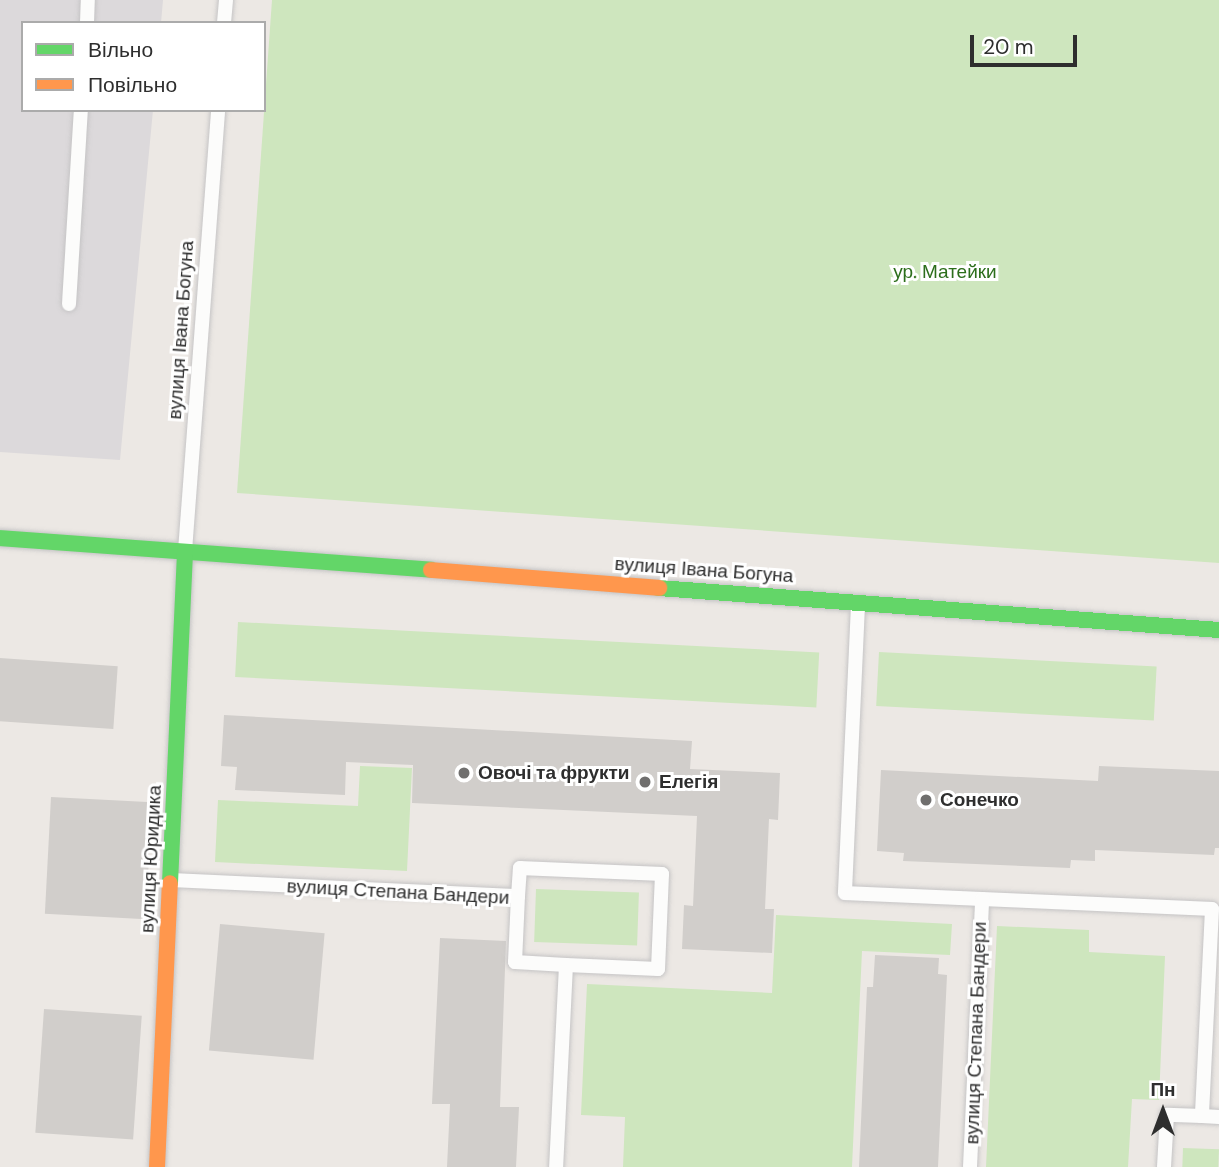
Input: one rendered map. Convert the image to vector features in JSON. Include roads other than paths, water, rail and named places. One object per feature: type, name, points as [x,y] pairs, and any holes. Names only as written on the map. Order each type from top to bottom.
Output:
[{"type":"main road","name":"вулиця Івана Богуна","points":[[0,538],[1219,630]]},
{"type":"main road","name":"вулиця Юридика","points":[[157,1167],[185,552]]},
{"type":"lane","points":[[87,21],[88,0]]},
{"type":"lane","points":[[224,21],[226,0]]},
{"type":"lane","points":[[69,304],[81,112]]},
{"type":"lane","name":"вулиця Івана Богуна","points":[[185,552],[218,112]]},
{"type":"lane","name":"вулиця Степана Бандери","points":[[858,602],[845,893],[1212,909],[1202,1116]]},
{"type":"lane","points":[[518,896],[520,869],[662,874],[658,969],[566,965],[556,1167]]},
{"type":"lane","name":"вулиця Степана Бандери","points":[[171,880],[518,896],[515,962],[566,965]]},
{"type":"lane","name":"вулиця Степана Бандери","points":[[970,1167],[982,899]]},
{"type":"lane","points":[[1164,1167],[1167,1115],[1219,1116]]},
{"type":"place","name":"Овочі та фрукти","points":[[464,773]]},
{"type":"place","name":"Елегія","points":[[645,782]]},
{"type":"place","name":"Сонечко","points":[[926,800]]},
{"type":"park label","name":"ур. Матейки","points":[[945,272]]}]
